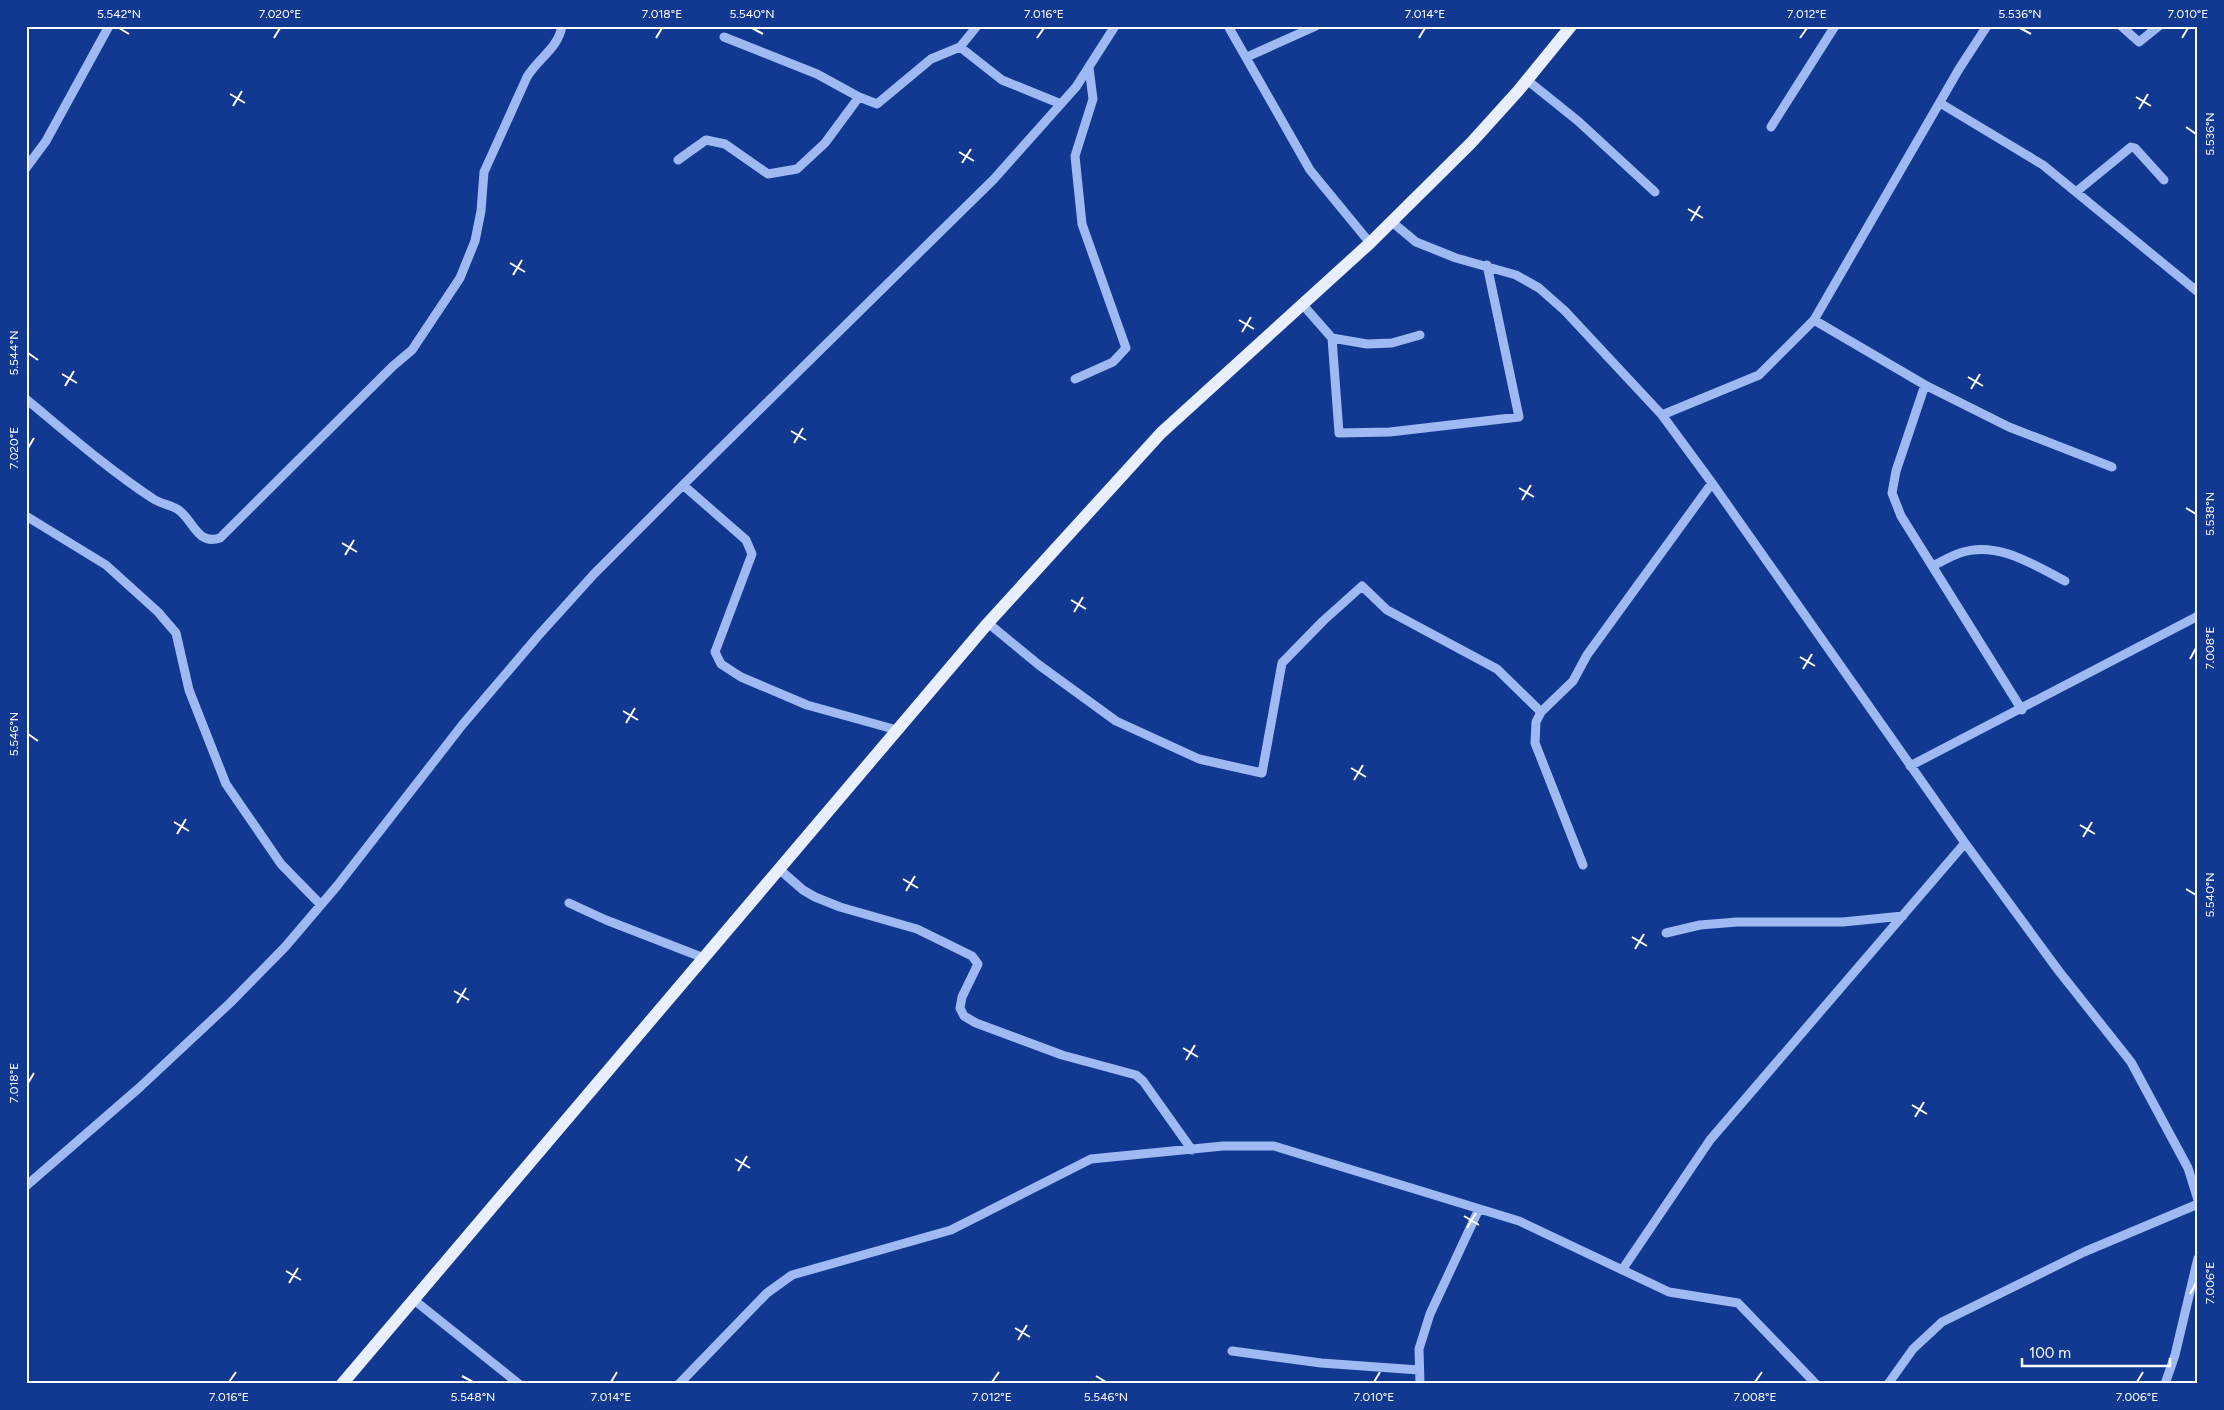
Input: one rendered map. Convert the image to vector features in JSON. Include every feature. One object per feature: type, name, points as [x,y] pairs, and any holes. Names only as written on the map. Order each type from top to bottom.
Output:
[{"type":"main road","points":[[342,1384],[988,624],[1161,433],[1370,243],[1471,143],[1527,80],[1571,26]]},
{"type":"street","points":[[26,168],[46,141],[109,26]]},
{"type":"street","points":[[26,399],[85,448],[152,499],[177,509],[186,517],[195,531],[205,539],[214,540],[220,538],[393,366],[412,350],[460,278],[475,241],[481,211],[484,172],[527,77],[533,67],[550,52],[559,39],[562,26]]},
{"type":"street","points":[[724,37],[817,74],[859,97],[877,104],[931,60],[960,47],[977,26]]},
{"type":"street","points":[[26,1186],[138,1088],[230,1002],[285,947],[321,905],[463,724],[594,574],[994,179],[1061,104],[1089,68],[1115,26]]},
{"type":"street","points":[[1228,26],[1310,170],[1370,243]]},
{"type":"street","points":[[1247,57],[1316,26]]},
{"type":"street","points":[[1771,127],[1835,26]]},
{"type":"street","points":[[1662,415],[1759,375],[1814,320],[1987,26]]},
{"type":"street","points":[[2121,26],[2139,42],[2159,26]]},
{"type":"street","points":[[960,47],[1002,80],[1061,104]]},
{"type":"street","points":[[1075,380],[1113,362],[1126,348],[1082,224],[1076,156],[1093,99],[1089,68]]},
{"type":"street","points":[[1527,80],[1578,122],[1655,192]]},
{"type":"street","points":[[678,160],[706,140],[725,144],[768,174],[796,169],[825,143],[859,97]]},
{"type":"street","points":[[1940,103],[2043,165],[2198,292]]},
{"type":"street","points":[[2076,192],[2131,147],[2135,148],[2164,180]]},
{"type":"street","points":[[1392,222],[1416,242],[1456,258],[1516,274],[1539,288],[1565,311],[1662,415],[1712,483],[1965,843],[2058,970],[2131,1062],[2188,1168],[2198,1200]]},
{"type":"street","points":[[1303,305],[1332,338],[1339,433],[1390,432],[1519,418],[1487,265]]},
{"type":"street","points":[[1814,320],[1925,385],[2009,427],[2112,467]]},
{"type":"street","points":[[1332,338],[1367,344],[1392,344],[1420,336]]},
{"type":"street","points":[[1925,385],[1896,471],[1892,493],[1901,516],[2022,710]]},
{"type":"street","points":[[1583,865],[1535,743],[1536,722],[1541,712],[1573,681],[1598,640],[1712,483]]},
{"type":"street","points":[[683,485],[746,540],[752,554],[715,652],[721,664],[742,677],[807,706],[897,730]]},
{"type":"street","points":[[26,516],[106,565],[158,612],[176,633],[189,690],[226,784],[281,864],[321,905]]},
{"type":"street","points":[[1932,566],[1961,553],[1978,550],[2000,551],[2025,561],[2065,582]]},
{"type":"street","points":[[988,624],[1039,666],[1116,722],[1199,759],[1262,773],[1282,663],[1322,621],[1362,586],[1387,610],[1497,669],[1541,712]]},
{"type":"street","points":[[1910,766],[2022,710],[2198,616]]},
{"type":"street","points":[[1622,1270],[1710,1140],[1965,843]]},
{"type":"street","points":[[779,869],[803,890],[815,897],[857,912],[917,929],[972,956],[978,964],[962,997],[960,1008],[964,1016],[976,1023],[1062,1055],[1136,1075],[1143,1081],[1192,1150]]},
{"type":"street","points":[[569,903],[606,920],[704,958]]},
{"type":"street","points":[[1666,933],[1700,925],[1843,922],[1903,916]]},
{"type":"street","points":[[680,1384],[767,1293],[792,1275],[951,1230],[1091,1158],[1223,1146],[1274,1146],[1519,1221],[1669,1292],[1738,1303],[1816,1384]]},
{"type":"street","points":[[1888,1384],[1913,1349],[1942,1322],[2084,1252],[2198,1204]]},
{"type":"street","points":[[1420,1384],[1419,1349],[1430,1314],[1479,1209]]},
{"type":"street","points":[[2165,1384],[2175,1355],[2198,1258]]},
{"type":"street","points":[[414,1300],[519,1384]]},
{"type":"street","points":[[1232,1351],[1321,1363],[1419,1370]]}]
